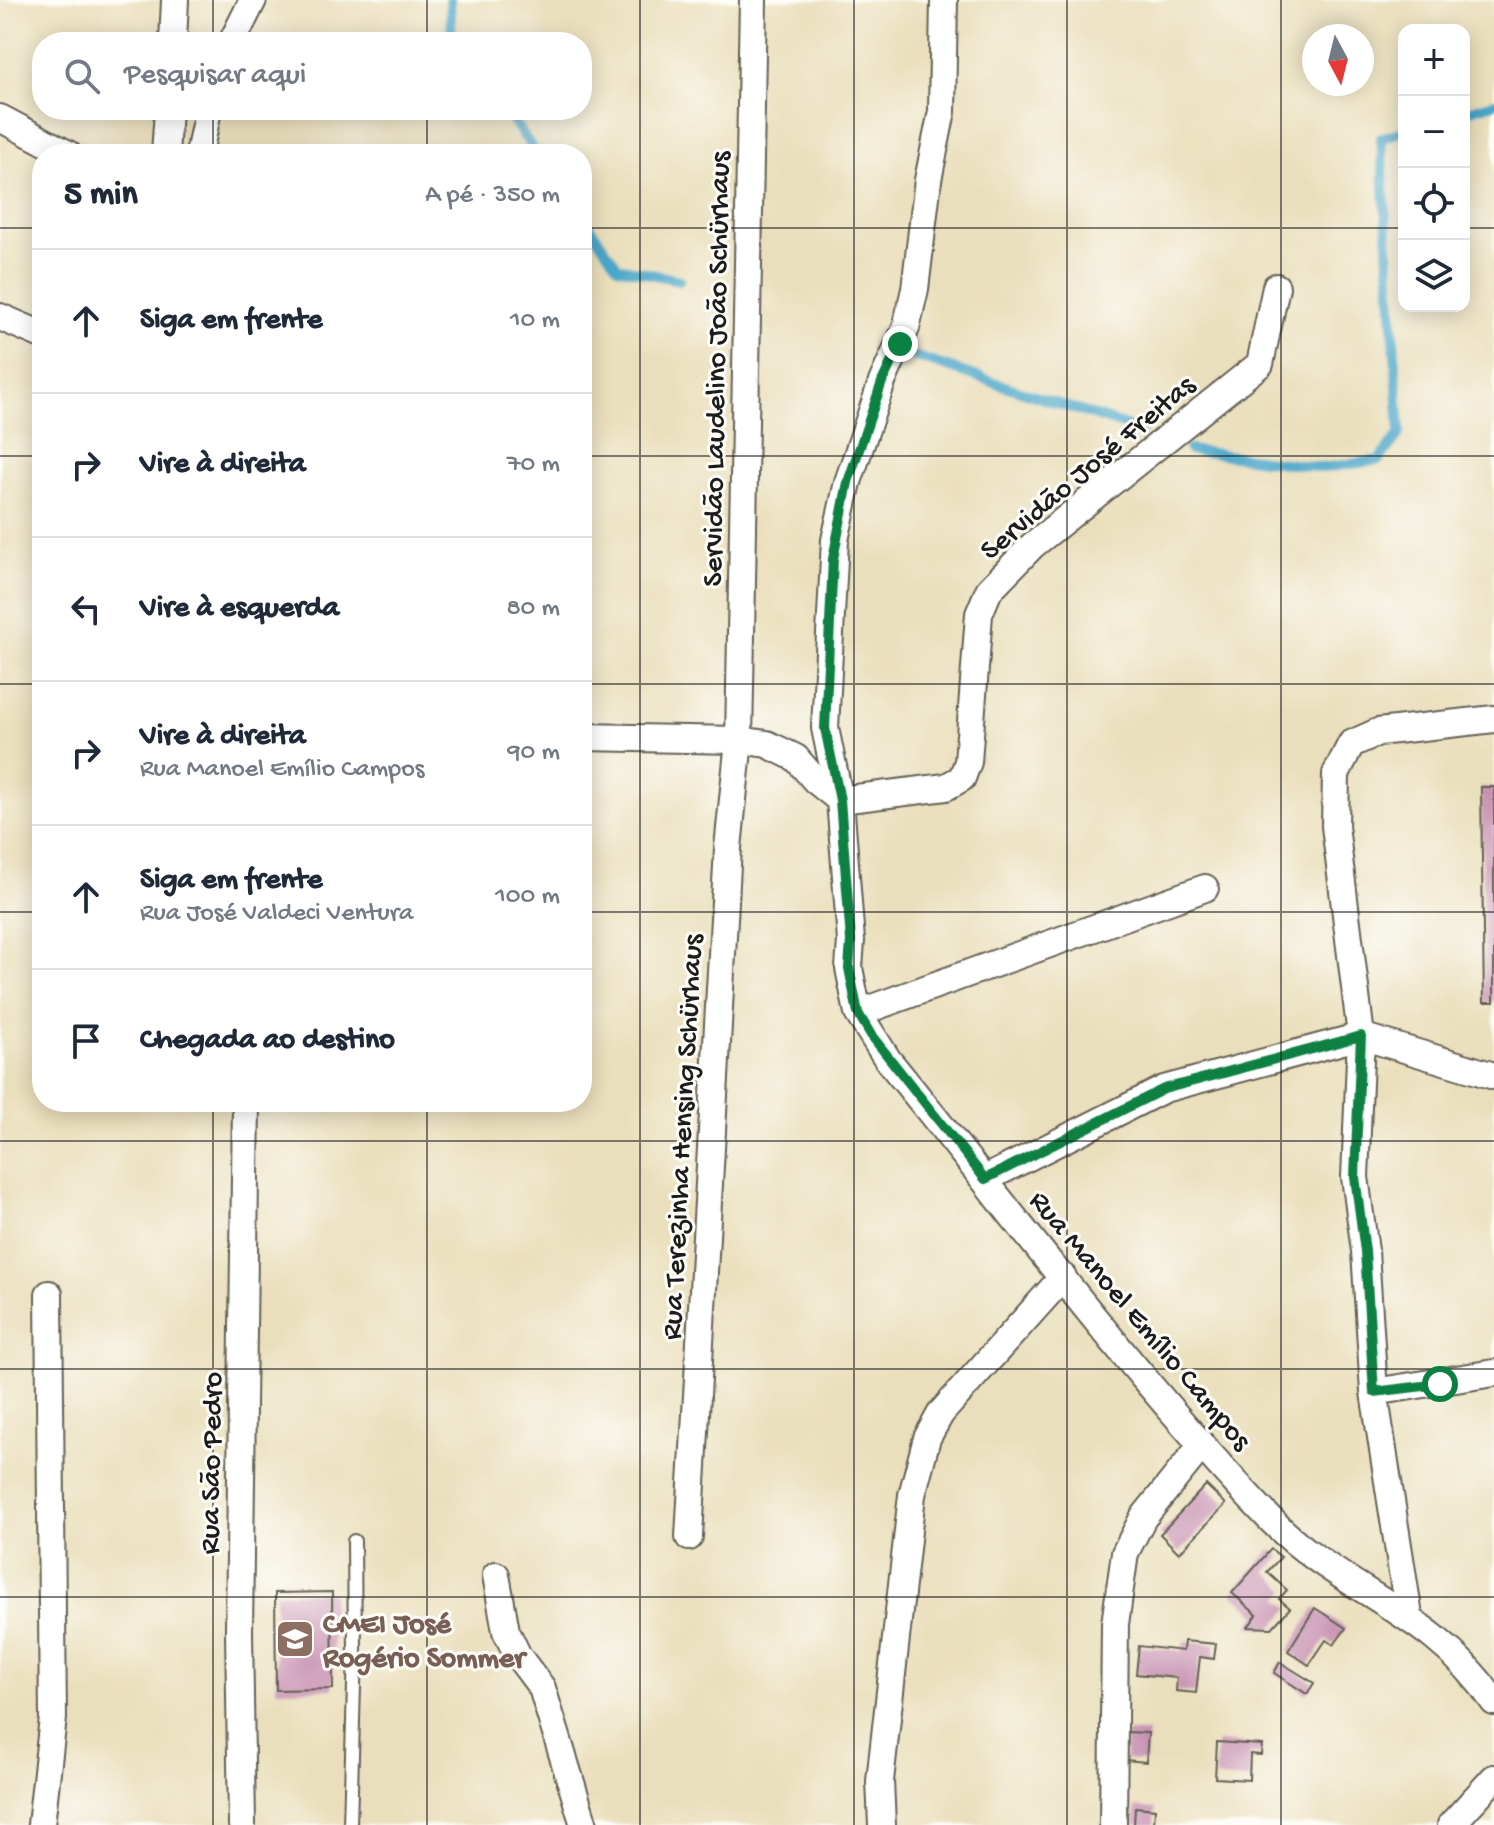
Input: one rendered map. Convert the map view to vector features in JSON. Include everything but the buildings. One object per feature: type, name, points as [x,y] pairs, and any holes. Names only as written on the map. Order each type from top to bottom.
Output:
[{"type":"street","points":[[173,32],[175,0]]},
{"type":"street","points":[[237,32],[253,0]]},
{"type":"street","name":"Servidão Laudelino João Schürhaus","points":[[739,740],[753,0]]},
{"type":"street","name":"Rua Manoel Emílio Campos","points":[[944,0],[942,111],[928,180],[915,289],[906,328],[882,382],[848,482],[835,540],[825,728],[840,800],[851,941],[849,968],[858,1013],[888,1060],[1202,1445],[1274,1523],[1330,1566],[1409,1616],[1464,1661],[1494,1702]]},
{"type":"street","points":[[0,118],[49,144]]},
{"type":"street","points":[[166,144],[167,120]]},
{"type":"street","points":[[201,144],[206,120]]},
{"type":"street","name":"Servidão José Freitas","points":[[840,800],[946,787],[962,778],[968,762],[979,614],[989,590],[1033,545],[1167,442],[1260,364],[1276,287]]},
{"type":"street","points":[[0,317],[32,331]]},
{"type":"street","points":[[1409,1616],[1374,1392],[1365,1251],[1355,1177],[1361,1036],[1335,826],[1336,774],[1351,744],[1378,732],[1494,719]]},
{"type":"street","points":[[592,737],[739,740],[767,744],[791,754],[840,800]]},
{"type":"street","name":"Rua Terezinha Hensing Schürhaus","points":[[689,1537],[728,848],[739,740]]},
{"type":"street","points":[[858,1013],[1205,888]]},
{"type":"street","points":[[985,1179],[1164,1089],[1361,1036],[1494,1076]]},
{"type":"street","name":"Rua São Pedro","points":[[242,1825],[239,1631],[246,1112]]},
{"type":"street","points":[[882,1825],[880,1781],[910,1511],[924,1446],[941,1413],[1063,1277]]},
{"type":"street","points":[[41,1825],[53,1718],[49,1294]]},
{"type":"street","points":[[1374,1392],[1494,1373]]},
{"type":"street","points":[[1113,1825],[1115,1624],[1125,1553],[1143,1518],[1202,1445]]},
{"type":"street","points":[[496,1575],[506,1631],[518,1656],[542,1688],[584,1825]]},
{"type":"street","points":[[1451,1825],[1494,1778]]},
{"type":"lane","points":[[350,1825],[355,1651],[354,1541]]},
{"type":"waterway","points":[[450,0],[452,32]]},
{"type":"waterway","points":[[1470,110],[1494,103]]},
{"type":"waterway","points":[[512,120],[530,144]]},
{"type":"waterway","points":[[1189,450],[1323,468],[1379,460],[1400,433],[1381,138],[1398,133]]},
{"type":"waterway","points":[[592,230],[618,267],[679,280]]},
{"type":"waterway","points":[[899,351],[1141,431]]},
{"type":"place","name":"CMEI José Rogério Sommer","points":[[295,1639]]},
{"type":"route","points":[[900,344],[882,382],[842,501],[831,584],[825,728],[840,800],[851,941],[849,968],[858,1013],[888,1060],[985,1179],[1164,1089],[1361,1036],[1355,1177],[1365,1251],[1374,1392],[1440,1384]]}]
